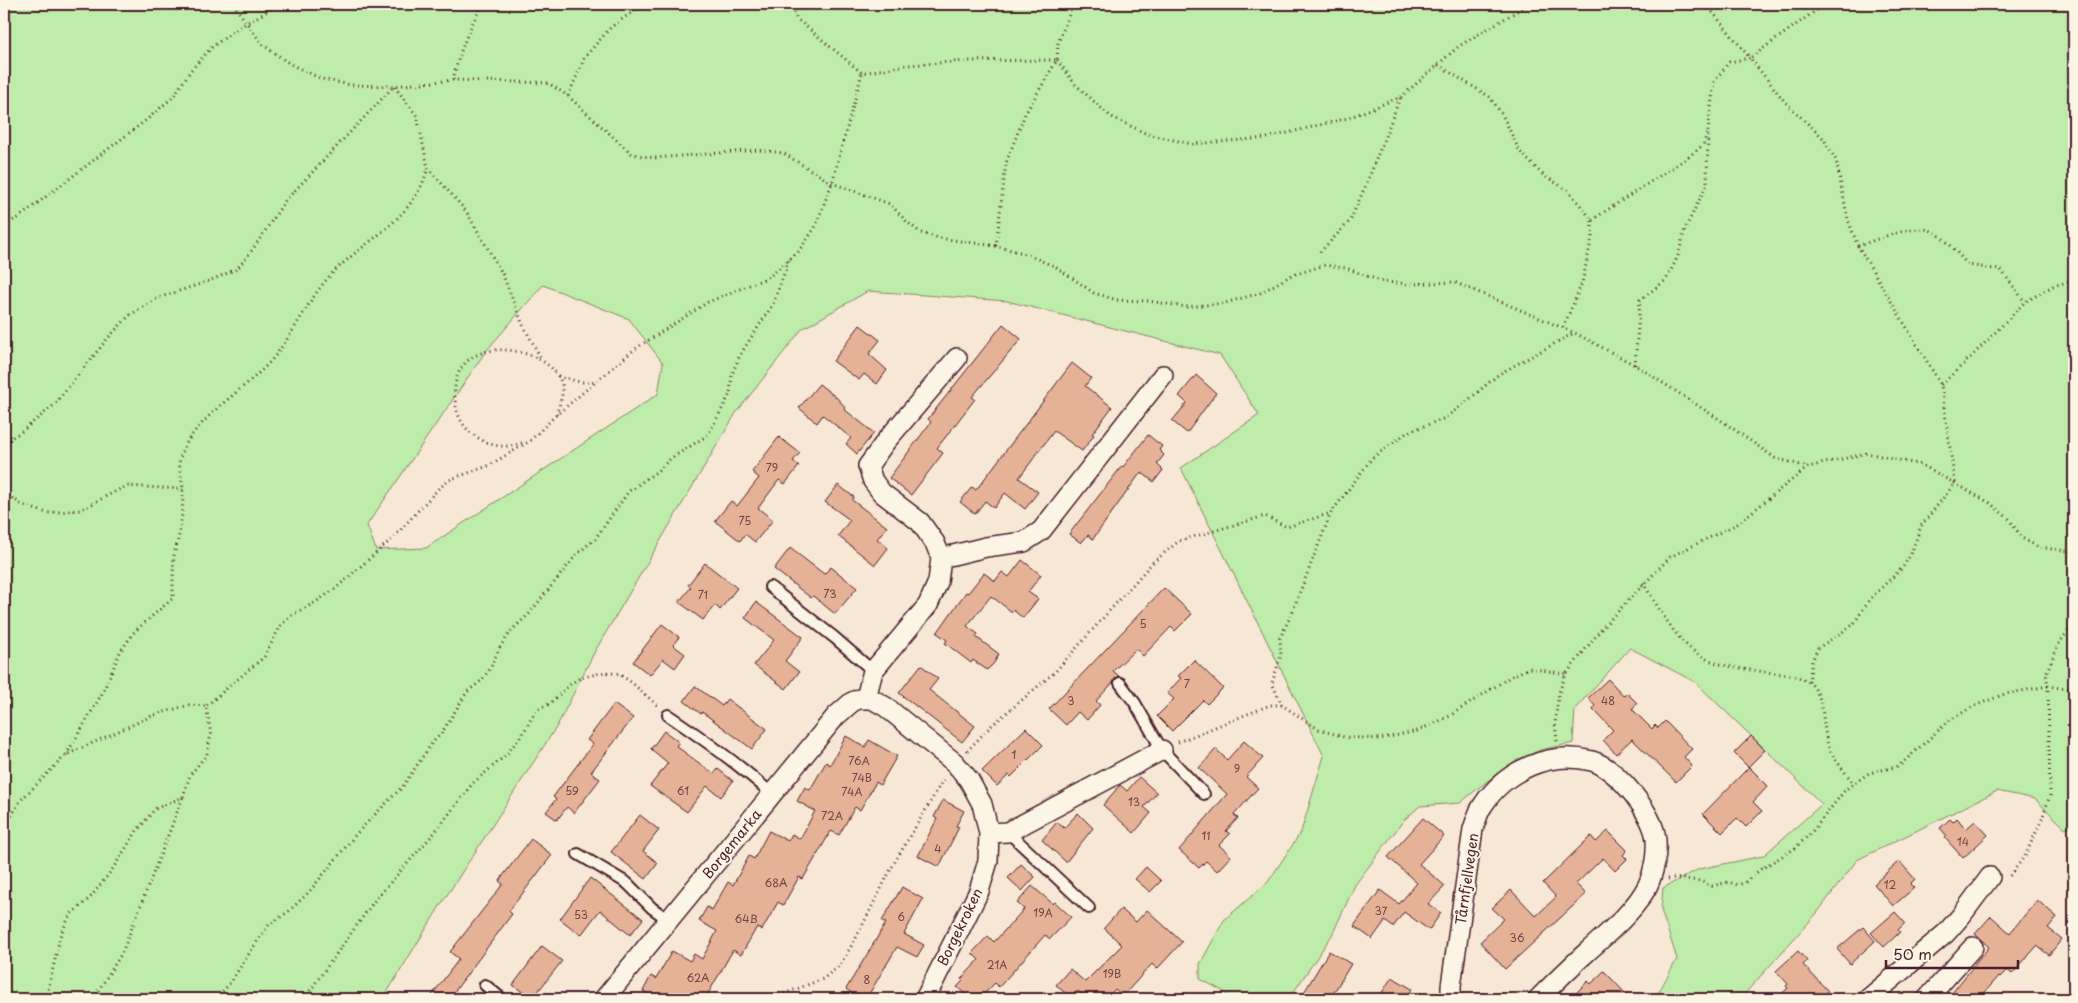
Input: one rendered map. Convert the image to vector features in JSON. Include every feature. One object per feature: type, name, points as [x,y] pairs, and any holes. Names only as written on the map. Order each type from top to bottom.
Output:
[{"type":"street","points":[[866,698],[873,671],[928,605],[938,582],[941,558],[935,543],[920,522],[882,493],[872,481],[868,466],[886,441],[957,358]]},
{"type":"street","points":[[941,558],[986,547],[1024,542],[1040,531],[1163,375]]},
{"type":"street","name":"Borgekroken","points":[[866,698],[886,706],[955,763],[969,780],[982,804],[989,833],[988,861],[979,891],[931,996]]},
{"type":"street","name":"Borgemarka","points":[[604,999],[670,921],[836,716],[852,702],[866,698]]},
{"type":"street","points":[[989,833],[1008,832],[1162,750]]},
{"type":"street","name":"Tårnfjellvegen","points":[[1451,999],[1451,986],[1473,829],[1482,806],[1494,790],[1523,768],[1547,760],[1571,758],[1593,761],[1619,778],[1637,799],[1648,818],[1656,840],[1654,864],[1648,884],[1637,902],[1612,930],[1560,976],[1538,999]]},
{"type":"street","points":[[1868,999],[1946,933],[1997,880]]},
{"type":"street","points":[[1927,999],[1973,947]]},
{"type":"lane","points":[[770,587],[835,638],[873,671]]},
{"type":"lane","points":[[1120,683],[1135,703],[1162,750],[1204,794]]},
{"type":"lane","points":[[668,715],[711,743],[772,794]]},
{"type":"lane","points":[[1008,832],[1089,908]]},
{"type":"lane","points":[[578,854],[627,883],[652,908],[670,921]]},
{"type":"lane","points":[[485,985],[502,999]]},
{"type":"path","points":[[233,4],[262,44],[290,64],[322,79],[351,85],[394,86],[453,80],[548,83],[568,96],[632,154],[654,158],[759,150],[783,153],[832,182],[890,204],[907,222],[921,233],[939,238],[996,246],[1023,253],[1056,267],[1094,293],[1117,300],[1148,300],[1186,307],[1225,303],[1260,293],[1290,276],[1325,265],[1346,268],[1383,282],[1412,284],[1454,282],[1575,333],[1635,365],[1775,458],[1808,467]]},
{"type":"path","points":[[4,225],[18,218],[145,121],[173,97],[191,70],[213,46],[246,23],[281,4]]},
{"type":"path","points":[[453,80],[467,35],[483,4]]},
{"type":"path","points":[[568,96],[585,57],[612,27],[644,4]]},
{"type":"path","points":[[788,4],[797,19],[862,73],[908,65],[967,61],[1057,60]]},
{"type":"path","points":[[996,246],[1006,163],[1025,114],[1057,60],[1058,43],[1074,4]]},
{"type":"path","points":[[1057,60],[1075,84],[1110,116],[1147,134],[1192,144],[1267,138],[1348,118],[1400,97],[1459,46],[1529,4]]},
{"type":"path","points":[[1706,4],[1785,102],[1823,138],[1836,160],[1848,220],[1858,246],[1940,385],[1955,483],[1921,526],[1911,554],[1903,567],[1869,600],[1853,625],[1818,648],[1812,661],[1809,682]]},
{"type":"path","points":[[1635,365],[1640,300],[1666,280],[1678,256],[1685,229],[1707,184],[1708,131],[1714,82],[1729,62],[1750,58],[1825,4]]},
{"type":"path","points":[[1438,65],[1490,97],[1503,116],[1520,152],[1543,175],[1569,191],[1592,220],[1592,236],[1582,282],[1563,328]]},
{"type":"path","points":[[66,754],[154,715],[189,705],[206,706],[264,657],[281,625],[292,615],[335,589],[393,538],[439,488],[451,479],[488,466],[530,441],[555,416],[635,349],[708,302],[768,277],[798,252],[815,228],[832,182],[862,73]]},
{"type":"path","points":[[4,829],[20,801],[66,754],[103,692],[120,652],[135,631],[173,598],[174,555],[180,531],[183,489],[180,457],[186,442],[210,416],[265,367],[283,346],[325,280],[341,264],[392,224],[411,204],[423,185],[428,168],[417,116],[394,86]]},
{"type":"path","points":[[4,442],[21,432],[54,405],[108,338],[130,316],[158,298],[209,281],[237,269],[253,249],[285,201],[394,86]]},
{"type":"path","points":[[1320,252],[1350,221],[1400,97]]},
{"type":"path","points":[[1592,220],[1687,158],[1703,145],[1708,131]]},
{"type":"path","points":[[428,168],[466,211],[502,273],[523,325],[542,360],[558,376],[562,385],[562,395],[555,416]]},
{"type":"path","points":[[1858,246],[1913,229],[1932,230],[1946,240],[1968,265],[2002,270],[2025,302]]},
{"type":"path","points":[[216,999],[230,983],[260,936],[308,892],[356,833],[403,786],[432,743],[441,734],[468,692],[490,670],[500,647],[512,630],[529,614],[577,554],[595,539],[629,491],[659,470],[670,459],[708,435],[730,394],[732,374],[740,355],[773,304],[789,259]]},
{"type":"path","points":[[1940,385],[1974,354],[2025,302],[2053,286],[2074,280]]},
{"type":"path","points":[[1282,706],[1272,683],[1281,655],[1280,638],[1331,513],[1372,458],[1408,432],[1443,419],[1498,374],[1575,333]]},
{"type":"path","points":[[530,441],[512,447],[496,447],[480,440],[465,428],[459,418],[455,406],[454,390],[461,367],[470,358],[481,352],[494,349],[527,355],[542,360]]},
{"type":"path","points":[[558,376],[580,382],[596,382]]},
{"type":"path","points":[[1560,759],[1555,723],[1558,692],[1566,674],[1603,627],[1670,557],[1738,524],[1808,467],[1867,453],[1922,465],[1990,503],[2009,519],[2022,538],[2038,547],[2073,552]]},
{"type":"path","points":[[4,492],[22,505],[47,513],[80,510],[126,486],[183,489]]},
{"type":"path","points":[[770,999],[823,979],[840,965],[848,954],[892,865],[955,763],[991,726],[1055,672],[1152,563],[1179,541],[1265,516],[1287,527],[1331,513]]},
{"type":"path","points":[[1644,583],[1678,636],[1700,655],[1730,667],[1796,677],[1809,682],[1821,703],[1824,733],[1831,752],[1854,783]]},
{"type":"path","points":[[1997,880],[2025,856],[2042,819],[2050,795],[2048,686],[2046,674],[2058,645],[2074,623]]},
{"type":"path","points":[[1162,750],[1270,705],[1282,706],[1318,729],[1344,737],[1380,739],[1417,731],[1448,717],[1510,677],[1529,668],[1566,674]]},
{"type":"path","points":[[304,999],[375,900],[435,832],[473,783],[506,755],[524,732],[536,710],[551,703],[569,685],[580,678],[605,672],[619,674],[631,682],[668,715]]},
{"type":"path","points":[[1648,884],[1674,878],[1700,881],[1712,886],[1729,882],[1737,885],[1744,883],[1761,869],[1794,849],[1812,833],[1839,797],[1854,783],[1869,772],[1898,766],[1950,720],[1974,706],[2005,694],[2048,686],[2074,690]]},
{"type":"path","points":[[93,999],[122,953],[190,775],[207,754],[211,734],[206,706]]},
{"type":"path","points":[[46,999],[61,933],[70,914],[90,898],[107,877],[136,832],[155,809],[182,797]]},
{"type":"green space","points":[[4,4],[2074,4],[2074,824],[2065,828],[2035,799],[1997,791],[1857,860],[1817,913],[1740,999],[1655,999],[1677,959],[1661,910],[1663,888],[1699,869],[1763,856],[1822,804],[1695,682],[1630,648],[1575,709],[1573,743],[1540,750],[1515,763],[1486,782],[1460,803],[1420,806],[1403,821],[1355,885],[1332,935],[1289,999],[1231,999],[1223,991],[1200,979],[1200,964],[1224,920],[1268,882],[1301,832],[1324,756],[1181,468],[1259,415],[1220,355],[1007,301],[868,291],[802,329],[736,413],[595,651],[557,726],[440,906],[383,999],[4,999]],"holes":[[[543,285],[629,319],[663,363],[658,394],[426,548],[376,550],[367,525],[486,351]]]},
{"type":"building","points":[[1003,324],[1021,339],[972,397],[975,399],[937,448],[943,453],[911,495],[889,478],[931,422],[928,419]]},
{"type":"building","points":[[860,325],[880,340],[869,354],[887,370],[877,384],[864,374],[859,380],[833,361]]},
{"type":"building","points":[[1072,363],[1091,378],[1085,386],[1112,407],[1082,451],[1054,431],[1019,478],[1038,492],[1025,509],[1005,493],[994,508],[985,501],[975,514],[960,502],[972,487],[976,490]]},
{"type":"building","points":[[1196,375],[1216,393],[1187,433],[1172,421],[1187,403],[1179,396]]},
{"type":"building","points":[[819,384],[837,398],[845,407],[844,409],[874,433],[857,454],[846,444],[851,438],[823,415],[817,423],[799,408]]},
{"type":"building","points":[[1148,435],[1162,446],[1159,450],[1164,455],[1157,464],[1163,470],[1154,482],[1141,472],[1093,539],[1088,535],[1081,543],[1069,534]]},
{"type":"building","points":[[779,437],[800,453],[793,461],[799,466],[785,484],[779,480],[758,508],[773,520],[755,542],[745,534],[740,541],[715,521],[731,501],[737,506],[759,478],[752,472]]},
{"type":"building","points":[[838,485],[854,497],[852,500],[887,527],[877,539],[888,548],[875,565],[838,536],[850,520],[825,502]]},
{"type":"building","points":[[790,548],[824,574],[831,567],[857,588],[835,614],[774,569]]},
{"type":"building","points":[[1022,560],[1041,575],[1028,592],[1038,599],[1023,618],[991,596],[967,626],[978,634],[976,637],[999,654],[987,670],[973,660],[971,663],[945,643],[947,640],[937,633],[966,592],[968,593],[984,573],[995,581],[1002,572],[1009,577]]},
{"type":"building","points":[[705,563],[737,588],[720,610],[715,605],[703,620],[679,602],[691,587],[688,585]]},
{"type":"building","points":[[1164,588],[1192,614],[1175,631],[1171,627],[1143,656],[1136,649],[1113,671],[1119,676],[1096,701],[1100,705],[1087,720],[1078,712],[1066,725],[1049,709]]},
{"type":"building","points":[[756,602],[803,637],[785,661],[799,672],[786,689],[754,665],[774,640],[745,618]]},
{"type":"building","points":[[662,624],[679,637],[673,645],[685,654],[675,668],[663,659],[650,675],[633,662]]},
{"type":"building","points":[[1194,660],[1223,688],[1207,704],[1203,700],[1172,731],[1157,716],[1174,699],[1167,693],[1181,678],[1178,676]]},
{"type":"building","points":[[921,665],[938,679],[929,690],[975,726],[962,742],[899,693]]},
{"type":"building","points":[[1608,679],[1624,696],[1627,693],[1637,703],[1632,709],[1652,729],[1655,725],[1658,728],[1665,721],[1692,749],[1684,757],[1692,766],[1676,782],[1632,739],[1616,754],[1603,740],[1613,730],[1593,709],[1595,706],[1588,698]]},
{"type":"building","points":[[695,686],[722,706],[727,699],[767,729],[752,749],[684,701]]},
{"type":"building","points":[[614,704],[633,718],[591,772],[600,779],[574,813],[567,807],[557,820],[546,812],[556,799],[553,797],[593,744],[587,740]]},
{"type":"building","points":[[1026,728],[1043,745],[1011,777],[1009,775],[997,786],[982,771]]},
{"type":"building","points":[[664,731],[679,742],[676,746],[714,774],[718,769],[733,781],[721,797],[707,786],[687,812],[650,786],[668,763],[651,749]]},
{"type":"building","points":[[846,736],[865,747],[869,740],[897,756],[880,785],[876,782],[860,810],[855,807],[839,835],[831,831],[803,879],[799,877],[783,905],[778,902],[762,930],[757,927],[741,955],[733,950],[705,999],[669,999],[662,995],[660,998],[656,998],[643,991],[651,976],[656,979],[672,951],[690,961],[694,954],[702,959],[717,931],[699,921],[707,907],[712,910],[728,882],[733,885],[749,856],[754,859],[769,831],[788,841],[792,834],[800,839],[815,811],[797,801],[805,787],[810,790],[826,762],[830,765]]},
{"type":"building","points":[[1751,736],[1765,750],[1748,767],[1734,753]]},
{"type":"building","points":[[1244,741],[1263,758],[1246,777],[1258,788],[1234,815],[1238,818],[1226,831],[1230,834],[1219,845],[1231,856],[1217,871],[1206,861],[1199,868],[1179,850],[1227,794],[1199,768],[1216,749],[1227,760]]},
{"type":"building","points":[[1749,767],[1768,786],[1753,802],[1762,811],[1746,827],[1737,818],[1722,833],[1703,814]]},
{"type":"building","points":[[1139,777],[1157,793],[1144,807],[1151,813],[1134,833],[1103,805],[1120,785],[1127,791]]},
{"type":"building","points":[[943,800],[964,811],[956,826],[959,827],[939,867],[918,856],[937,819],[934,817]]},
{"type":"building","points":[[1078,813],[1093,828],[1066,862],[1042,840],[1057,822],[1064,828]]},
{"type":"building","points":[[640,815],[659,830],[643,851],[658,863],[646,879],[611,852]]},
{"type":"building","points":[[1423,818],[1444,836],[1419,864],[1445,886],[1428,904],[1441,913],[1429,930],[1404,912],[1393,927],[1385,921],[1372,939],[1354,926],[1380,890],[1399,904],[1417,883],[1388,857]]},
{"type":"building","points":[[1957,818],[1966,829],[1975,821],[1988,835],[1963,858],[1945,838],[1947,836],[1940,828],[1950,819],[1953,822]]},
{"type":"building","points":[[1608,831],[1627,850],[1623,855],[1627,859],[1615,871],[1603,858],[1576,884],[1586,894],[1505,969],[1480,942],[1504,919],[1492,908],[1511,890],[1536,916],[1556,897],[1543,883],[1591,836],[1596,842]]},
{"type":"building","points":[[531,839],[552,855],[509,911],[512,914],[449,999],[429,999],[459,959],[450,952],[503,884],[499,881]]},
{"type":"building","points":[[1899,861],[1915,879],[1910,884],[1914,888],[1893,906],[1874,884]]},
{"type":"building","points":[[1021,864],[1035,877],[1022,891],[1008,878]]},
{"type":"building","points":[[1146,867],[1161,881],[1150,892],[1135,879]]},
{"type":"building","points":[[590,878],[643,919],[630,935],[600,910],[581,935],[560,919]]},
{"type":"building","points":[[1032,886],[1053,904],[1055,902],[1071,917],[1050,939],[1045,935],[999,987],[995,983],[979,999],[971,999],[957,987],[963,981],[961,979],[979,960],[972,953],[988,936],[994,942],[1024,909],[1017,903]]},
{"type":"building","points":[[902,887],[923,899],[904,934],[924,945],[917,957],[897,947],[866,999],[850,999],[853,994],[846,989],[886,923],[882,921]]},
{"type":"building","points":[[2037,900],[2057,917],[2048,928],[2062,939],[2049,955],[2037,946],[2012,974],[2007,970],[1999,976],[1979,999],[1947,999],[1989,947],[1975,934],[1991,916],[2010,933]]},
{"type":"building","points":[[1121,909],[1136,922],[1147,910],[1182,942],[1157,969],[1152,964],[1123,996],[1115,989],[1106,999],[1087,999],[1078,991],[1071,998],[1056,985],[1070,969],[1085,982],[1122,945],[1104,928]]},
{"type":"building","points":[[1895,912],[1905,923],[1898,930],[1900,932],[1884,947],[1871,933]]},
{"type":"building","points":[[1863,927],[1875,941],[1850,964],[1837,949]]},
{"type":"building","points":[[542,946],[562,961],[532,999],[513,985]]},
{"type":"building","points":[[1329,951],[1351,964],[1330,999],[1300,999]]},
{"type":"building","points":[[1798,951],[1807,961],[1803,965],[1828,991],[1818,999],[1776,999],[1788,988],[1786,986],[1788,984],[1776,971]]},
{"type":"building","points":[[1604,971],[1631,999],[1570,999],[1588,981],[1591,984]]},
{"type":"building","points":[[1392,977],[1412,989],[1406,999],[1390,999],[1381,994]]}]
